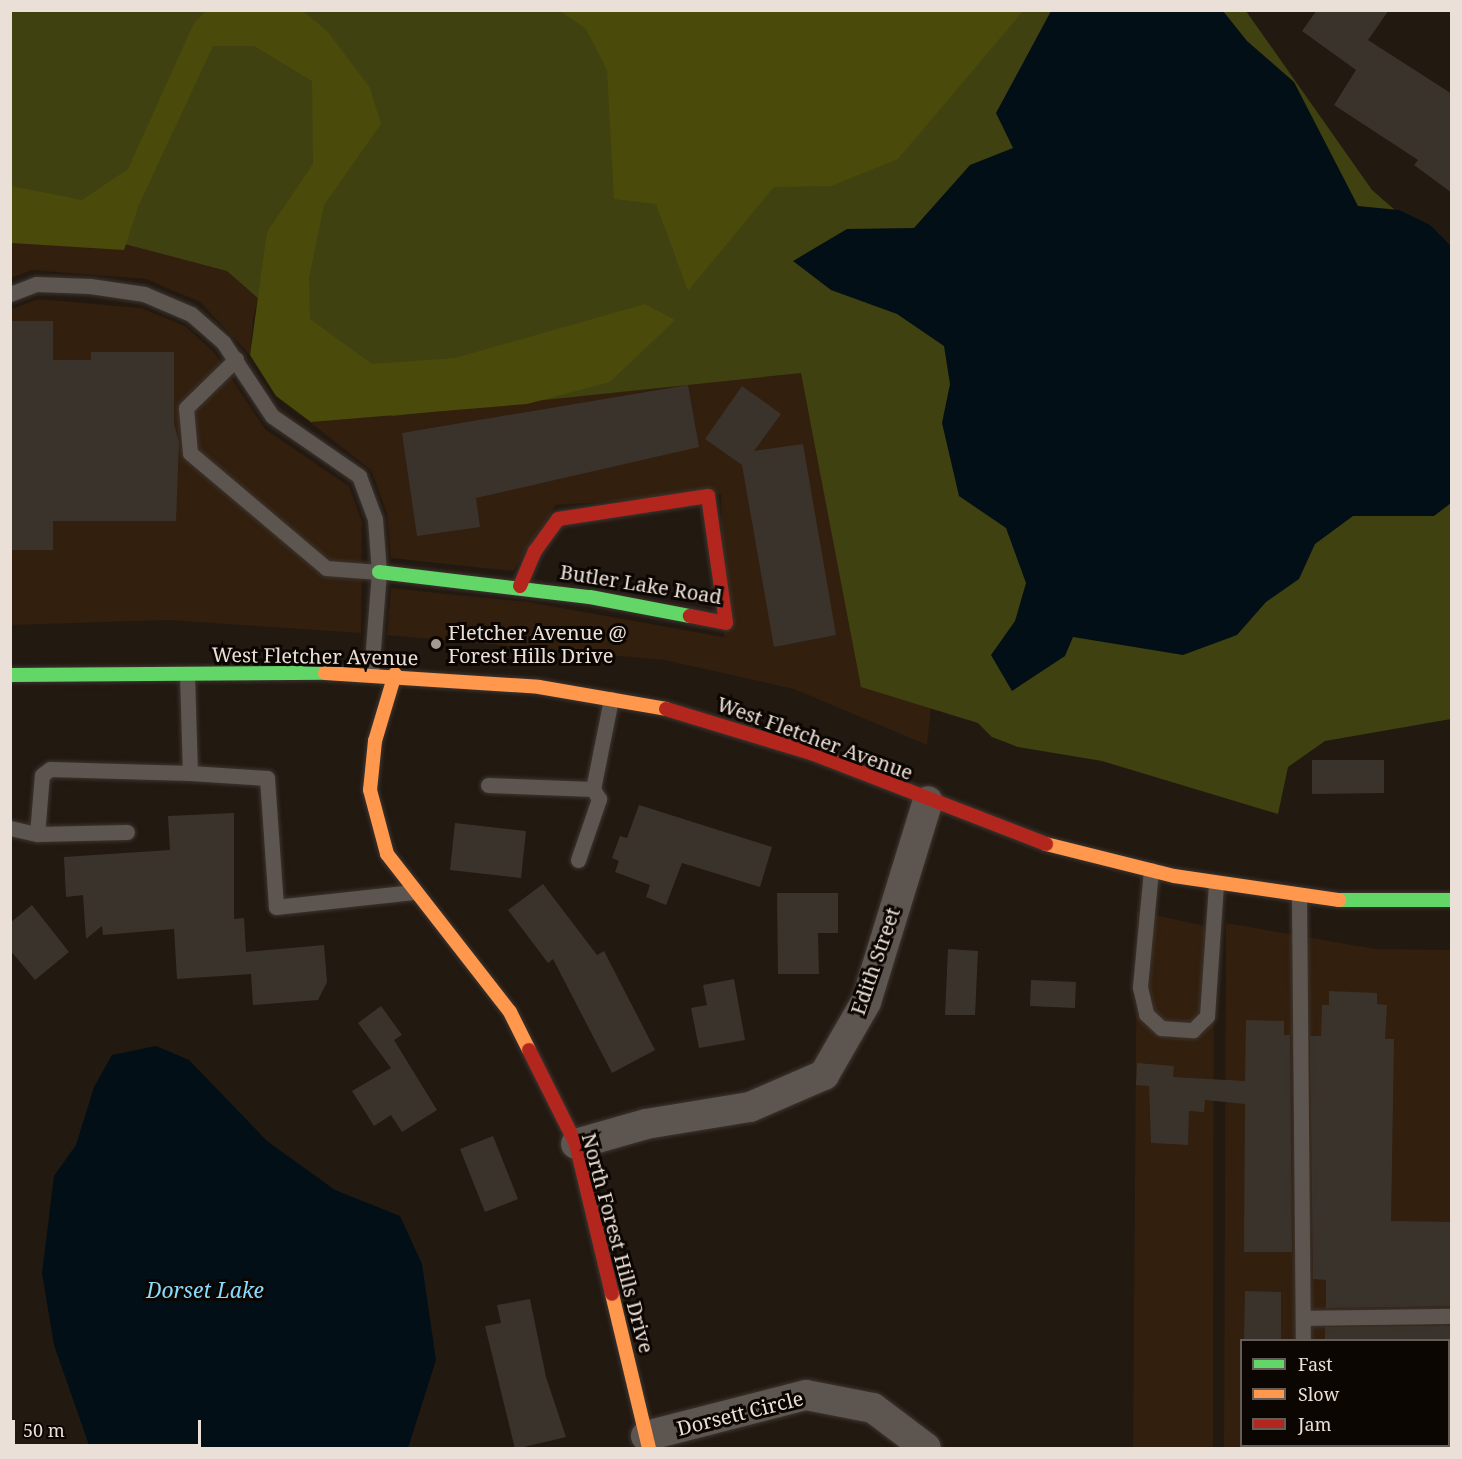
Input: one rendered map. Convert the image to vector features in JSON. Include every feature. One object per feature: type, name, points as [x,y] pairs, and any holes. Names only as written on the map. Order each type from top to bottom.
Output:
[{"type":"street","name":"Butler Lake Road","points":[[379,572],[520,586],[647,606],[726,623],[708,496],[558,519],[535,551],[520,586]]},
{"type":"street","name":"West Fletcher Avenue","points":[[10,675],[371,673],[611,699],[693,714],[814,754],[928,801],[1057,848],[1151,870],[1299,897],[1452,900]]},
{"type":"street","name":"North Forest Hills Drive","points":[[395,674],[375,741],[370,790],[387,854],[510,1012],[576,1144],[648,1442]]},
{"type":"street","name":"Edith Street","points":[[576,1144],[646,1124],[750,1107],[824,1075],[866,1002],[928,801]]},
{"type":"street","name":"Dorsett Circle","points":[[648,1442],[806,1395],[873,1408],[926,1449]]},
{"type":"lane","points":[[10,294],[36,284],[144,294],[192,314],[236,360],[272,416],[359,476],[375,519],[379,572],[371,673]]},
{"type":"lane","points":[[236,360],[186,408],[190,453],[326,568],[379,572]]},
{"type":"lane","points":[[187,674],[190,773]]},
{"type":"lane","points":[[578,860],[599,799],[593,789],[611,699]]},
{"type":"lane","points":[[37,834],[42,775],[50,769],[190,773],[267,778],[276,907],[342,903],[415,892]]},
{"type":"lane","points":[[489,785],[593,789]]},
{"type":"lane","points":[[10,828],[37,834],[127,832]]},
{"type":"lane","points":[[1151,870],[1140,987],[1146,1014],[1161,1028],[1193,1030],[1208,1016],[1216,883]]},
{"type":"lane","points":[[1299,897],[1303,1339]]},
{"type":"lane","points":[[1303,1318],[1452,1316]]},
{"type":"shaded area","points":[[10,11],[1246,11],[1372,190],[1451,259],[1451,719],[1325,741],[1288,767],[1278,814],[1102,761],[1018,747],[992,737],[978,723],[861,687],[801,373],[392,416],[227,271],[11,214]]},
{"type":"shaded area","points":[[206,11],[303,11],[328,32],[370,88],[381,124],[324,205],[309,278],[310,319],[372,364],[455,358],[645,304],[675,320],[610,382],[527,404],[311,422],[276,396],[250,355],[267,232],[313,164],[312,81],[254,46],[213,46],[138,207],[124,250],[11,243],[11,186],[82,200],[128,169],[194,23]]},
{"type":"shaded area","points":[[560,11],[1023,11],[898,159],[831,186],[774,187],[688,291],[656,204],[614,199],[607,70],[586,29]]},
{"type":"shaded area","points":[[312,81],[253,319],[250,355],[200,302],[146,279],[32,270],[11,278],[11,243],[55,245],[138,207]]},
{"type":"shaded area","points":[[38,299],[141,308],[185,326],[214,352],[265,429],[349,486],[362,522],[361,633],[169,620],[11,625],[11,309]]},
{"type":"shaded area","points":[[771,347],[823,388],[934,678],[927,745],[794,689],[665,660],[387,635],[391,588],[528,602],[724,637],[721,494],[556,505],[513,571],[391,558],[387,513],[371,470],[276,396],[311,422],[610,382]]},
{"type":"shaded area","points":[[1137,911],[1214,928],[1213,1448],[1133,1448]]},
{"type":"shaded area","points":[[1226,923],[1375,949],[1451,950],[1451,1448],[1224,1448]]},
{"type":"water","points":[[1051,11],[1223,11],[1247,41],[1294,82],[1358,206],[1399,210],[1430,225],[1451,246],[1451,503],[1434,516],[1353,516],[1315,544],[1299,579],[1266,602],[1237,635],[1183,655],[1073,637],[1065,656],[1012,691],[991,655],[1015,621],[1026,583],[1006,528],[959,496],[942,423],[950,384],[944,346],[897,314],[831,290],[793,261],[847,229],[914,228],[970,165],[1013,148],[996,113]]},
{"type":"water","name":"Dorset Lake","points":[[156,1046],[189,1060],[267,1141],[335,1190],[400,1216],[422,1264],[436,1360],[408,1448],[90,1448],[54,1345],[42,1273],[54,1176],[76,1145],[94,1087],[112,1055]]},
{"type":"building","points":[[1317,10],[1389,10],[1368,40],[1452,94],[1452,193],[1414,165],[1418,160],[1334,105],[1356,70],[1302,31]]},
{"type":"building","points":[[10,321],[53,321],[53,360],[91,360],[91,352],[174,352],[174,424],[179,442],[176,521],[53,521],[53,550],[10,550]]},
{"type":"building","points":[[688,385],[699,447],[476,498],[480,527],[417,536],[402,433]]},
{"type":"building","points":[[742,386],[781,414],[754,451],[803,444],[836,635],[774,647],[742,465],[705,439]]},
{"type":"building","points":[[1312,760],[1384,760],[1384,793],[1312,794]]},
{"type":"building","points":[[639,805],[772,847],[760,887],[682,863],[666,905],[646,897],[650,885],[615,872],[619,861],[612,858],[620,836],[627,838]]},
{"type":"building","points":[[234,813],[234,919],[244,918],[246,952],[324,945],[327,982],[318,1000],[253,1005],[251,974],[177,979],[174,929],[103,935],[102,926],[86,939],[83,895],[66,897],[64,857],[170,850],[168,816]]},
{"type":"building","points":[[455,823],[526,831],[521,878],[450,870]]},
{"type":"building","points":[[543,884],[597,955],[604,951],[655,1050],[612,1073],[553,959],[548,963],[508,910]]},
{"type":"building","points":[[777,893],[838,893],[838,933],[818,933],[819,974],[778,974]]},
{"type":"building","points":[[32,905],[69,952],[35,980],[10,950],[10,923]]},
{"type":"building","points":[[948,949],[978,951],[975,1015],[945,1015]]},
{"type":"building","points":[[734,979],[745,1040],[699,1048],[691,1008],[707,1005],[703,985]]},
{"type":"building","points":[[1031,980],[1076,982],[1075,1008],[1030,1006]]},
{"type":"building","points":[[1329,991],[1377,993],[1377,1004],[1387,1005],[1385,1039],[1394,1039],[1391,1221],[1452,1222],[1452,1306],[1326,1308],[1326,1280],[1313,1279],[1310,1036],[1321,1036],[1322,1005],[1329,1005]]},
{"type":"building","points":[[381,1006],[402,1035],[394,1040],[437,1110],[402,1132],[391,1115],[374,1126],[352,1091],[391,1068],[358,1023]]},
{"type":"building","points":[[1246,1020],[1284,1021],[1284,1035],[1290,1035],[1292,1252],[1244,1252],[1245,1104],[1205,1100],[1204,1112],[1189,1111],[1188,1145],[1151,1143],[1149,1086],[1136,1085],[1137,1063],[1174,1066],[1173,1077],[1245,1081]]},
{"type":"building","points":[[493,1136],[518,1199],[485,1212],[460,1149]]},
{"type":"building","points":[[1245,1291],[1281,1292],[1281,1339],[1244,1339]]},
{"type":"building","points":[[530,1299],[546,1377],[566,1437],[515,1449],[485,1326],[501,1323],[497,1305]]},
{"type":"building","points":[[1452,1326],[1452,1341],[1450,1339],[1325,1339],[1325,1327]]},
{"type":"traffic: fast","points":[[379,572],[590,597],[690,616]]},
{"type":"traffic: fast","points":[[10,675],[325,673]]},
{"type":"traffic: fast","points":[[1339,900],[1452,900]]},
{"type":"traffic: slow","points":[[325,673],[539,687],[666,709]]},
{"type":"traffic: slow","points":[[395,674],[375,741],[370,790],[387,854],[510,1012],[529,1050]]},
{"type":"traffic: slow","points":[[1046,844],[1174,876],[1339,900]]},
{"type":"traffic: slow","points":[[612,1294],[649,1448]]},
{"type":"traffic: jam","points":[[520,586],[535,551],[558,519],[708,496],[726,623],[690,616]]},
{"type":"traffic: jam","points":[[666,709],[814,754],[1046,844]]},
{"type":"traffic: jam","points":[[529,1050],[576,1144],[612,1294]]},
{"type":"place","name":"Fletcher Avenue @ Forest Hills Drive","points":[[436,644]]}]
